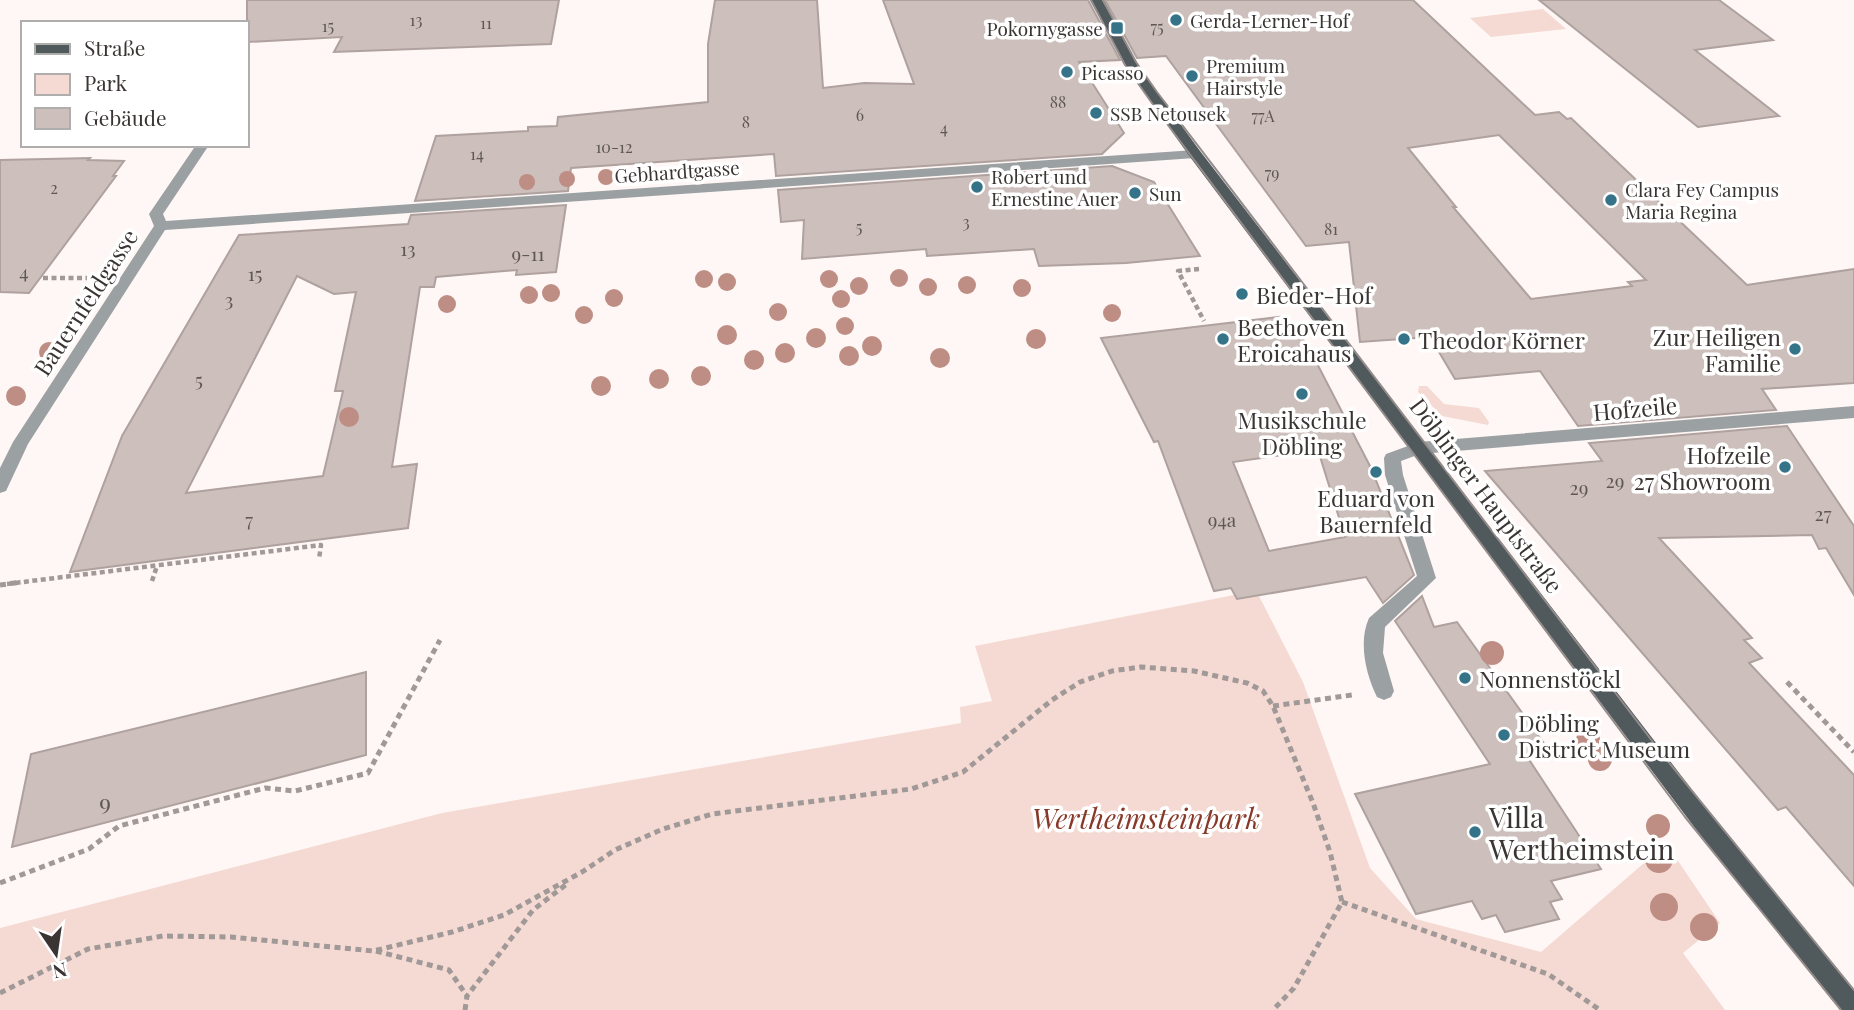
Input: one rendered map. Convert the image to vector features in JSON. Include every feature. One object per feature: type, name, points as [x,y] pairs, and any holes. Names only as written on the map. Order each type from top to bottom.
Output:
[{"type":"main road","name":"Döblinger Hauptstraße","points":[[1096,0],[1135,71],[1195,154],[1712,833],[1854,1009]]},
{"type":"street","name":"Bauernfeldgasse","points":[[0,486],[21,442],[161,226],[156,214],[202,147]]},
{"type":"street","name":"Gebhardtgasse","points":[[161,226],[1195,154]]},
{"type":"street","name":"Hofzeile","points":[[1419,448],[1854,412]]},
{"type":"street","points":[[1384,691],[1373,653],[1376,624],[1427,578],[1394,475],[1392,458],[1419,448]]},
{"type":"path","points":[[1199,269],[1178,271],[1204,321]]},
{"type":"path","points":[[43,278],[87,278]]},
{"type":"path","points":[[0,585],[321,545],[318,559]]},
{"type":"path","points":[[152,581],[157,566]]},
{"type":"path","points":[[0,883],[89,849],[119,826],[265,788],[295,791],[369,773],[440,639]]},
{"type":"path","points":[[464,1010],[467,996],[533,910],[615,850],[663,829],[712,814],[911,789],[963,772],[1052,700],[1080,682],[1112,671],[1141,667],[1194,671],[1247,683],[1263,691],[1273,706],[1335,861],[1342,902],[1294,988],[1273,1010]]},
{"type":"path","points":[[1787,682],[1854,752]]},
{"type":"path","points":[[1273,706],[1384,691]]},
{"type":"path","points":[[373,951],[452,932],[504,915],[582,872]]},
{"type":"path","points":[[1342,902],[1548,974],[1600,1010]]},
{"type":"path","points":[[0,993],[88,949],[163,936],[231,937],[373,951],[449,970],[467,996]]},
{"type":"green space","points":[[1543,9],[1566,29],[1491,37],[1470,18]]},
{"type":"green space","points":[[1419,386],[1427,386],[1444,404],[1479,408],[1489,422],[1488,425],[1442,416],[1418,392]]},
{"type":"green space","name":"Wertheimsteinpark","points":[[1234,595],[1237,599],[1259,596],[1303,682],[1370,868],[1416,919],[1541,952],[1658,851],[1670,849],[1720,923],[1683,953],[1725,1010],[0,1010],[0,928],[442,813],[961,723],[960,707],[992,701],[975,646]]},
{"type":"building","points":[[247,0],[559,0],[551,44],[334,52],[342,37],[248,42]]},
{"type":"building","points":[[715,0],[817,0],[823,88],[864,83],[914,84],[883,0],[1088,0],[1120,60],[1079,62],[1124,133],[1102,154],[776,176],[774,154],[571,168],[568,191],[415,201],[436,136],[528,131],[528,127],[557,126],[558,117],[708,102],[708,44]]},
{"type":"building","points":[[1105,0],[1413,0],[1535,115],[1559,112],[1567,119],[1571,118],[1747,285],[1854,269],[1854,383],[1762,389],[1776,410],[1578,426],[1540,371],[1455,379],[1430,337],[1360,342],[1349,242],[1306,246],[1166,56],[1137,58]],"holes":[[[1499,135],[1646,280],[1628,282],[1632,286],[1531,299],[1453,207],[1456,207],[1408,148]]]},
{"type":"building","points":[[1539,0],[1719,0],[1773,40],[1695,50],[1779,116],[1698,127]]},
{"type":"building","points":[[90,158],[88,160],[124,161],[113,176],[116,176],[29,293],[0,292],[0,160]]},
{"type":"building","points":[[1112,166],[1154,182],[1200,256],[1126,263],[1039,266],[1034,249],[927,256],[926,249],[802,259],[804,220],[781,222],[778,190]]},
{"type":"building","points":[[566,205],[556,272],[516,275],[517,270],[436,277],[434,287],[420,287],[392,467],[417,464],[408,528],[70,572],[122,436],[239,235],[408,224],[411,215]],"holes":[[[297,276],[334,294],[356,292],[335,391],[343,391],[323,476],[186,493]]]},
{"type":"building","points":[[1286,316],[1309,348],[1371,468],[1414,575],[1383,603],[1366,577],[1237,599],[1231,588],[1214,591],[1158,441],[1154,442],[1101,338]],"holes":[[[1318,450],[1345,537],[1269,551],[1233,462]]]},
{"type":"building","points":[[1787,426],[1854,526],[1854,595],[1826,548],[1819,549],[1812,535],[1659,538],[1752,638],[1744,640],[1762,658],[1749,663],[1854,775],[1854,886],[1786,807],[1778,810],[1485,471],[1602,461],[1589,443]]},
{"type":"building","name":"Villa Wertheimstein","points":[[1422,596],[1434,627],[1457,622],[1548,749],[1526,755],[1601,869],[1551,881],[1562,899],[1550,902],[1559,919],[1505,932],[1496,915],[1482,919],[1472,901],[1416,914],[1355,794],[1490,764],[1395,621]]},
{"type":"building","points":[[366,672],[366,755],[12,847],[31,754]]},
{"type":"tram line","points":[[1091,0],[1125,65],[1159,113],[1685,817],[1841,1010]]},
{"type":"tram line","points":[[1103,0],[1136,62],[1157,92],[1662,754],[1854,990]]},
{"type":"place","name":"Gerda-Lerner-Hof","points":[[1176,20]]},
{"type":"place","name":"Pokornygasse","points":[[1117,28]]},
{"type":"place","name":"Picasso","points":[[1067,72]]},
{"type":"place","name":"Premium Hairstyle","points":[[1192,76]]},
{"type":"place","name":"SSB Netousek","points":[[1096,113]]},
{"type":"place","name":"Robert und Ernestine Auer","points":[[977,187]]},
{"type":"place","name":"Sun","points":[[1135,193]]},
{"type":"place","name":"Clara Fey Campus Maria Regina","points":[[1611,200]]},
{"type":"place","name":"Bieder-Hof","points":[[1242,294]]},
{"type":"place","name":"Beethoven Eroicahaus","points":[[1223,339]]},
{"type":"place","name":"Theodor Körner","points":[[1404,339]]},
{"type":"place","name":"Zur Heiligen Familie","points":[[1795,349]]},
{"type":"place","name":"Musikschule Döbling","points":[[1302,394]]},
{"type":"place","name":"Hofzeile 27 Showroom","points":[[1785,467]]},
{"type":"place","name":"Eduard von Bauernfeld","points":[[1376,472]]},
{"type":"place","name":"Nonnenstöckl","points":[[1465,678]]},
{"type":"place","name":"Döbling District Museum","points":[[1504,735]]},
{"type":"place","name":"Villa Wertheimstein","points":[[1475,832]]}]
